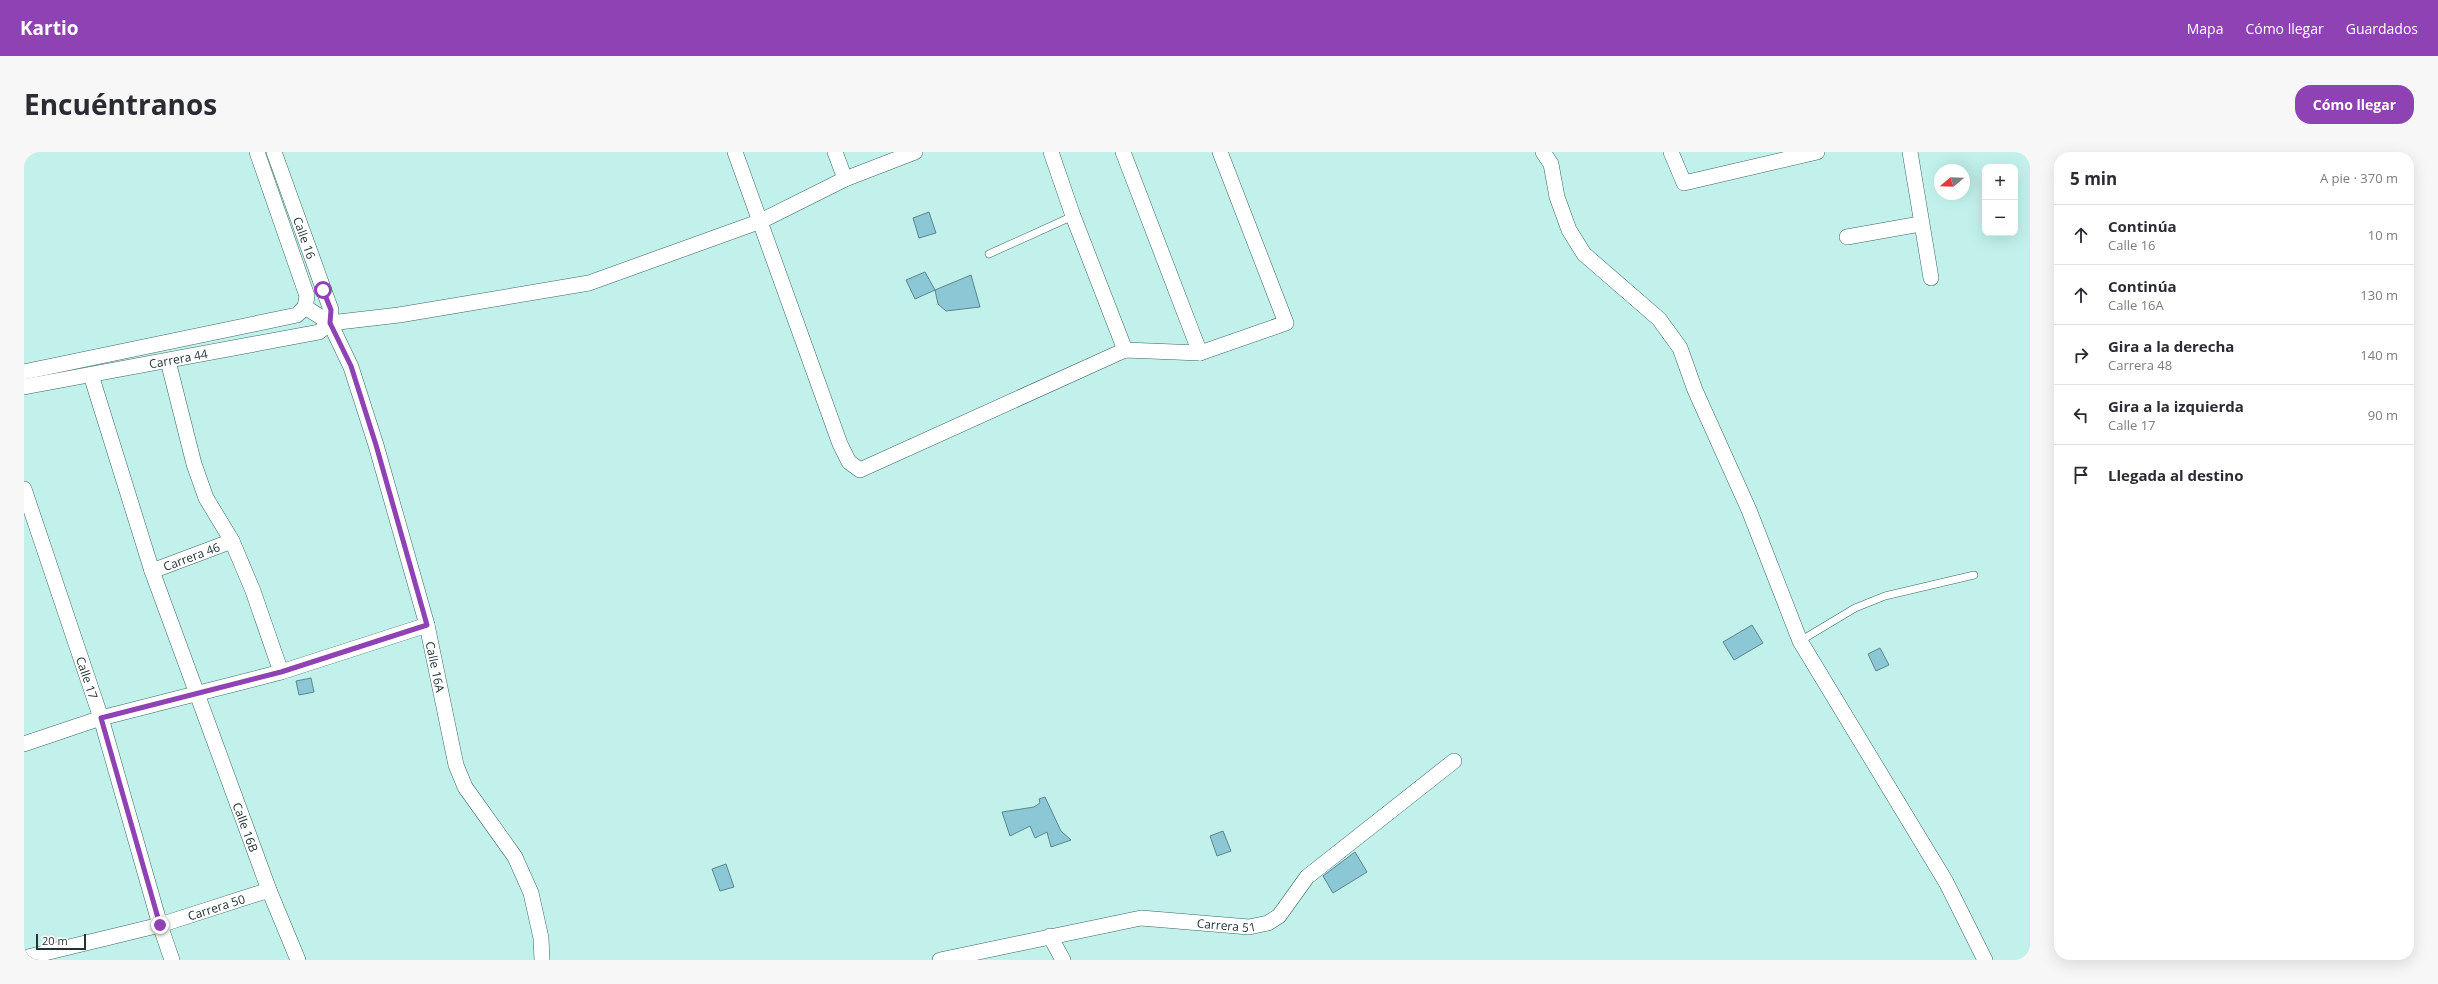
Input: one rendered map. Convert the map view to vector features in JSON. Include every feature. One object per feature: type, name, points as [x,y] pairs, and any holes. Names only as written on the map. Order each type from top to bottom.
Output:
[{"type":"street","name":"Calle 16","points":[[257,152],[307,296],[306,307]]},
{"type":"street","name":"Calle 16","points":[[274,152],[331,310],[330,323]]},
{"type":"street","points":[[735,152],[840,444],[849,462],[860,470],[1126,350],[1200,353],[1286,323],[1220,152]]},
{"type":"street","points":[[835,152],[845,179]]},
{"type":"street","points":[[306,307],[330,323],[399,315],[589,283],[761,221],[845,179],[915,152]]},
{"type":"street","points":[[1051,152],[1073,216],[1126,350]]},
{"type":"street","points":[[1123,152],[1200,353]]},
{"type":"street","points":[[1543,152],[1551,164],[1557,197],[1569,230],[1584,254],[1659,319],[1680,348],[1694,390],[1749,510],[1800,641],[1946,882],[1986,960]]},
{"type":"street","points":[[1671,152],[1684,183],[1817,152]]},
{"type":"street","points":[[1910,152],[1920,224],[1931,278]]},
{"type":"street","points":[[1847,237],[1920,224]]},
{"type":"street","name":"Carrera 44","points":[[24,372],[297,315],[306,307]]},
{"type":"street","name":"Carrera 44","points":[[24,387],[319,332],[330,323]]},
{"type":"street","name":"Calle 16A","points":[[330,323],[351,366],[376,445],[427,625],[456,764],[465,787],[515,857],[531,893],[541,938],[542,960]]},
{"type":"street","points":[[168,361],[194,464],[206,498],[232,541],[253,591],[281,672]]},
{"type":"street","name":"Calle 16B","points":[[91,375],[152,572],[269,890],[298,960]]},
{"type":"street","name":"Calle 17","points":[[24,490],[101,718],[160,925],[172,960]]},
{"type":"street","name":"Carrera 46","points":[[152,572],[232,541]]},
{"type":"street","points":[[24,744],[101,718],[281,672],[427,625]]},
{"type":"street","name":"Carrera 51","points":[[940,960],[1141,918],[1249,927],[1268,923],[1279,916],[1307,877],[1454,761]]},
{"type":"street","name":"Carrera 50","points":[[24,958],[160,925],[269,890]]},
{"type":"street","points":[[1050,936],[1063,960]]},
{"type":"lane","points":[[989,254],[1073,216]]},
{"type":"lane","points":[[1800,641],[1855,608],[1885,596],[1974,576]]},
{"type":"building","points":[[929,212],[936,233],[919,238],[913,218]]},
{"type":"building","points":[[925,272],[935,290],[915,299],[906,280]]},
{"type":"building","points":[[971,275],[980,307],[946,311],[938,304],[935,290]]},
{"type":"building","points":[[1752,625],[1763,643],[1734,660],[1723,642]]},
{"type":"building","points":[[1880,648],[1889,665],[1876,671],[1868,654]]},
{"type":"building","points":[[311,678],[314,692],[299,695],[296,681]]},
{"type":"building","points":[[1045,797],[1061,831],[1071,840],[1051,847],[1047,832],[1035,838],[1030,826],[1010,836],[1002,812],[1034,807],[1040,803],[1039,799]]},
{"type":"building","points":[[1223,831],[1231,851],[1217,856],[1210,836]]},
{"type":"building","points":[[1355,852],[1367,872],[1333,893],[1323,876]]},
{"type":"building","points":[[726,864],[734,887],[720,891],[712,869]]},
{"type":"route","points":[[160,925],[101,718],[281,672],[363,647],[427,625],[376,445],[351,366],[330,323],[331,310],[323,290]]}]
